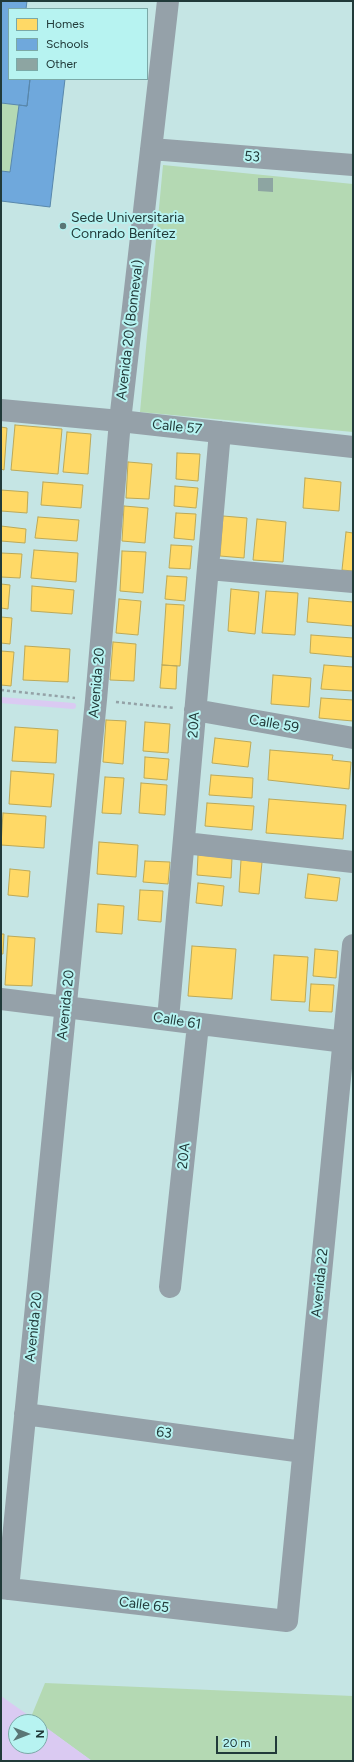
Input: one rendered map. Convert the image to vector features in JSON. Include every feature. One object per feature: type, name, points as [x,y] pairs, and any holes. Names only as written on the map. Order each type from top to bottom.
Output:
[{"type":"street","name":"Avenida 20 (Bonneval)","points":[[120,421],[168,1]]},
{"type":"street","name":"53","points":[[151,149],[353,165]]},
{"type":"street","name":"Calle 57","points":[[1,410],[353,446]]},
{"type":"street","name":"Avenida 20","points":[[5,1589],[25,1414],[66,1007],[95,708],[120,421]]},
{"type":"street","name":"20A","points":[[168,1019],[185,843],[195,710],[209,569],[220,432]]},
{"type":"street","points":[[209,569],[353,582]]},
{"type":"street","name":"Calle 59","points":[[195,710],[353,738]]},
{"type":"street","points":[[185,843],[353,862]]},
{"type":"street","name":"Avenida 22","points":[[287,1621],[303,1452],[348,1042],[353,945]]},
{"type":"street","name":"Calle 61","points":[[1,999],[168,1019],[198,1025],[348,1042]]},
{"type":"street","name":"20A","points":[[170,1287],[198,1025]]},
{"type":"street","name":"63","points":[[25,1414],[303,1452]]},
{"type":"street","name":"Calle 65","points":[[5,1589],[287,1621]]},
{"type":"green space","points":[[1,103],[19,105],[10,172],[1,171]]},
{"type":"green space","points":[[163,165],[353,184],[353,432],[140,412]]},
{"type":"green space","points":[[45,1683],[353,1696],[353,1761],[92,1761],[48,1729],[48,1714],[32,1714]]},
{"type":"shaded area","points":[[1,1696],[27,1714],[8,1714],[8,1754],[48,1754],[48,1729],[92,1761],[1,1761]]},
{"type":"building: Homes","points":[[15,425],[62,429],[58,474],[11,470]]},
{"type":"building: Homes","points":[[1,427],[7,428],[4,470],[1,469]]},
{"type":"building: Homes","points":[[67,432],[91,434],[88,474],[63,472]]},
{"type":"building: Homes","points":[[177,453],[200,454],[198,481],[176,479]]},
{"type":"building: Homes","points":[[128,462],[152,464],[149,499],[126,498]]},
{"type":"building: Homes","points":[[305,478],[341,482],[339,511],[303,508]]},
{"type":"building: Homes","points":[[43,482],[83,485],[81,508],[41,505]]},
{"type":"building: Homes","points":[[175,486],[198,488],[196,508],[174,506]]},
{"type":"building: Homes","points":[[1,490],[28,492],[27,513],[1,511]]},
{"type":"building: Homes","points":[[124,506],[148,508],[145,543],[122,541]]},
{"type":"building: Homes","points":[[176,513],[196,514],[194,540],[174,538]]},
{"type":"building: Homes","points":[[223,516],[247,518],[244,558],[220,556]]},
{"type":"building: Homes","points":[[38,517],[79,520],[77,541],[35,538]]},
{"type":"building: Homes","points":[[257,519],[286,522],[283,562],[253,560]]},
{"type":"building: Homes","points":[[1,526],[26,529],[25,543],[1,541]]},
{"type":"building: Homes","points":[[346,532],[353,533],[353,571],[342,570]]},
{"type":"building: Homes","points":[[171,545],[192,546],[190,569],[169,568]]},
{"type":"building: Homes","points":[[34,550],[78,553],[76,582],[31,578]]},
{"type":"building: Homes","points":[[122,551],[146,552],[143,593],[120,591]]},
{"type":"building: Homes","points":[[1,553],[22,554],[20,578],[1,577]]},
{"type":"building: Homes","points":[[167,576],[187,577],[185,601],[165,599]]},
{"type":"building: Homes","points":[[1,584],[10,585],[8,609],[1,608]]},
{"type":"building: Homes","points":[[32,586],[74,590],[72,614],[31,611]]},
{"type":"building: Homes","points":[[231,589],[259,592],[255,634],[228,631]]},
{"type":"building: Homes","points":[[266,591],[298,593],[295,635],[262,633]]},
{"type":"building: Homes","points":[[309,598],[353,602],[353,626],[307,622]]},
{"type":"building: Homes","points":[[119,599],[141,601],[138,635],[116,633]]},
{"type":"building: Homes","points":[[166,604],[184,605],[180,666],[162,665]]},
{"type":"building: Homes","points":[[1,617],[12,618],[10,644],[1,643]]},
{"type":"building: Homes","points":[[311,635],[353,638],[353,657],[310,653]]},
{"type":"building: Homes","points":[[113,642],[136,644],[134,681],[110,680]]},
{"type":"building: Homes","points":[[25,646],[70,649],[68,682],[23,680]]},
{"type":"building: Homes","points":[[1,651],[14,652],[11,686],[1,685]]},
{"type":"building: Homes","points":[[162,665],[177,666],[176,689],[160,688]]},
{"type":"building: Homes","points":[[324,665],[353,667],[353,691],[321,689]]},
{"type":"building: Homes","points":[[273,675],[311,678],[309,707],[271,704]]},
{"type":"building: Homes","points":[[321,698],[353,700],[353,721],[319,718]]},
{"type":"building: Homes","points":[[106,720],[126,721],[123,764],[103,762]]},
{"type":"building: Homes","points":[[145,722],[170,724],[168,753],[143,751]]},
{"type":"building: Homes","points":[[15,727],[58,730],[56,763],[12,761]]},
{"type":"building: Homes","points":[[215,738],[251,742],[248,767],[212,763]]},
{"type":"building: Homes","points":[[270,750],[333,755],[332,760],[351,762],[349,789],[268,780]]},
{"type":"building: Homes","points":[[145,757],[169,759],[167,780],[144,778]]},
{"type":"building: Homes","points":[[11,771],[54,774],[51,807],[9,804]]},
{"type":"building: Homes","points":[[211,775],[253,778],[252,798],[209,795]]},
{"type":"building: Homes","points":[[105,777],[124,778],[121,814],[102,813]]},
{"type":"building: Homes","points":[[141,783],[167,785],[165,815],[139,813]]},
{"type":"building: Homes","points":[[269,799],[346,805],[343,839],[266,833]]},
{"type":"building: Homes","points":[[207,803],[254,806],[252,830],[205,826]]},
{"type":"building: Homes","points":[[3,813],[46,816],[44,848],[1,845]]},
{"type":"building: Homes","points":[[99,842],[138,845],[136,877],[97,874]]},
{"type":"building: Homes","points":[[198,855],[232,858],[231,878],[197,875]]},
{"type":"building: Homes","points":[[241,860],[262,862],[259,894],[239,892]]},
{"type":"building: Homes","points":[[145,861],[170,862],[168,884],[143,882]]},
{"type":"building: Homes","points":[[10,869],[30,871],[28,897],[8,895]]},
{"type":"building: Homes","points":[[308,874],[340,878],[337,901],[305,898]]},
{"type":"building: Homes","points":[[198,883],[224,886],[222,906],[196,903]]},
{"type":"building: Homes","points":[[140,890],[163,891],[161,922],[138,920]]},
{"type":"building: Homes","points":[[98,904],[124,906],[122,934],[96,932]]},
{"type":"building: Homes","points":[[1,934],[4,934],[3,954],[1,954]]},
{"type":"building: Homes","points":[[8,936],[35,938],[32,986],[5,985]]},
{"type":"building: Homes","points":[[192,946],[236,949],[232,999],[188,996]]},
{"type":"building: Homes","points":[[315,949],[338,951],[336,978],[313,976]]},
{"type":"building: Homes","points":[[274,955],[308,957],[305,1002],[271,1000]]},
{"type":"building: Homes","points":[[311,984],[334,985],[332,1012],[309,1011]]},
{"type":"building: Schools","points":[[1,1],[27,1],[26,8],[8,8],[8,80],[30,80],[27,106],[1,103]]},
{"type":"building: Schools","points":[[30,80],[65,80],[50,207],[1,201],[1,171],[10,172],[19,105],[27,106]]},
{"type":"building: Other","points":[[258,178],[273,178],[273,192],[258,191]]},
{"type":"waterway","points":[[1,700],[73,706]]},
{"type":"place","name":"Sede Universitaria Conrado Benítez","points":[[63,226]]}]
